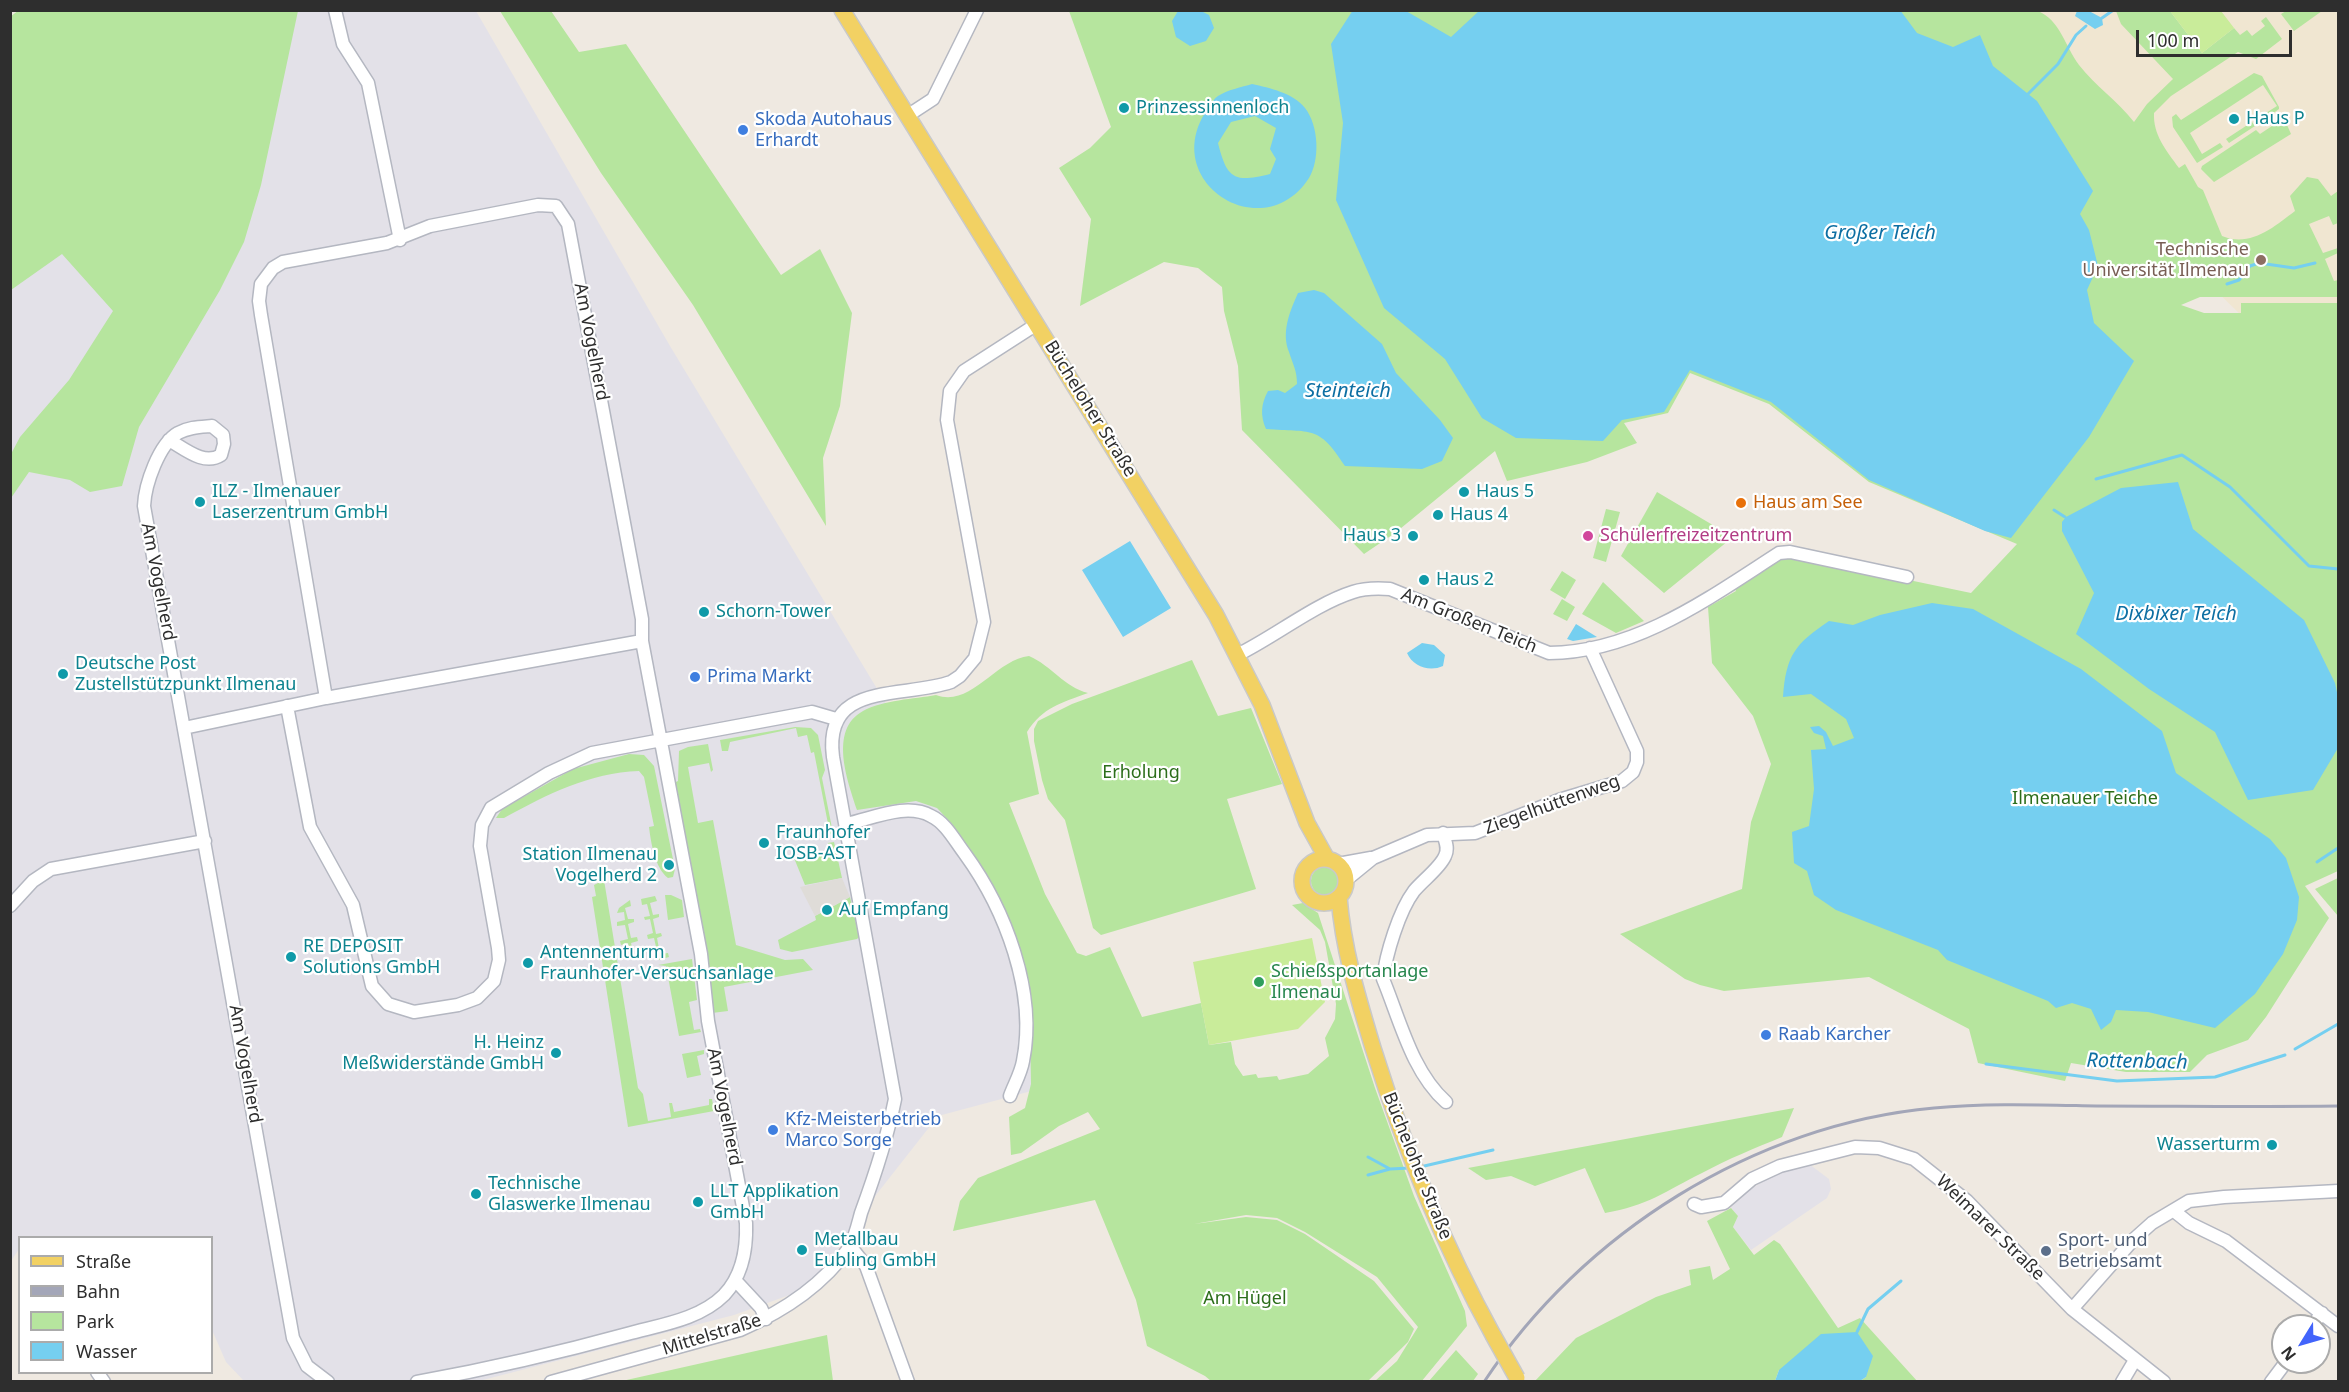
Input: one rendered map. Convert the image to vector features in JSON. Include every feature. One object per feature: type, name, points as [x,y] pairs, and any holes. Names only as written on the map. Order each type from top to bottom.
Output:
[{"type":"main road","name":"Bücheloher Straße","points":[[842,10],[1182,558],[1237,655],[1276,740],[1307,822],[1346,880],[1339,897],[1342,940]]},
{"type":"main road","name":"Bücheloher Straße","points":[[1307,822],[1310,865],[1304,874],[1303,886],[1309,897],[1323,903],[1342,940],[1368,1031],[1405,1142],[1425,1191],[1493,1335],[1518,1380]]},
{"type":"main road","points":[[1310,865],[1333,862]]},
{"type":"main road","points":[[1323,903],[1339,897]]},
{"type":"street","points":[[335,10],[343,44],[368,83],[400,240]]},
{"type":"street","points":[[907,116],[933,99],[976,10]]},
{"type":"street","name":"Am Vogelherd","points":[[326,698],[260,308],[261,284],[273,268],[283,262],[400,240],[430,226],[538,205],[556,206],[566,217],[642,620],[642,640],[701,954],[708,1021],[746,1223],[747,1243],[743,1262],[735,1280],[724,1295],[710,1306],[685,1318],[545,1356],[417,1382]]},
{"type":"street","points":[[908,1382],[866,1266],[850,1246],[885,1148],[895,1099],[831,743],[836,719],[848,705],[951,682],[968,669],[979,650],[984,622],[949,429],[950,391],[970,365],[1037,324]]},
{"type":"street","name":"Am Vogelherd","points":[[170,440],[159,457],[144,506],[293,1338],[307,1366],[328,1382]]},
{"type":"street","name":"Am Großen Teich","points":[[1237,655],[1352,592],[1369,588],[1390,589],[1549,653],[1590,648],[1644,632],[1686,612],[1779,553],[1790,552],[1907,578]]},
{"type":"street","points":[[184,728],[326,698],[642,640]]},
{"type":"street","name":"Ziegelhüttenweg","points":[[1346,880],[1373,858],[1427,835],[1475,833],[1499,826],[1559,800],[1622,781],[1633,772],[1637,762],[1637,751],[1590,648]]},
{"type":"street","points":[[287,706],[310,828],[353,905],[372,986],[388,1004],[414,1012],[469,1002],[482,994],[494,981],[499,960],[498,945],[480,846],[482,825],[491,808],[549,773],[592,753],[812,712],[836,719]]},
{"type":"street","points":[[846,824],[892,812],[912,811],[930,815],[942,824],[974,867],[996,906],[1006,933],[1022,993],[1025,1038],[1023,1062],[1010,1096]]},
{"type":"street","points":[[1443,833],[1447,846],[1445,857],[1417,887],[1404,909],[1384,966],[1383,979],[1418,1066],[1428,1083],[1446,1102]]},
{"type":"street","points":[[10,906],[33,881],[51,868],[205,841]]},
{"type":"street","name":"Ziegelhüttenweg","points":[[1333,862],[1373,858]]},
{"type":"street","name":"Weimarer Straße","points":[[1694,1204],[1701,1207],[1724,1203],[1752,1179],[1780,1166],[1855,1147],[1879,1148],[1914,1159],[1946,1181],[2072,1309],[2164,1382]]},
{"type":"street","points":[[2072,1309],[2133,1240],[2152,1223],[2189,1201],[2338,1191]]},
{"type":"street","points":[[2174,1210],[2189,1223],[2226,1241],[2338,1326]]},
{"type":"street","name":"Mittelstraße","points":[[551,1382],[740,1330],[766,1319],[800,1297],[827,1274],[850,1246]]},
{"type":"street","points":[[735,1280],[761,1308],[766,1319]]},
{"type":"street","points":[[2122,1382],[2135,1360]]},
{"type":"shaded area","points":[[259,11],[476,11],[670,346],[1024,932],[1050,1086],[938,1116],[850,1228],[829,1265],[795,1293],[734,1315],[479,1381],[244,1381],[226,1362],[213,1332],[213,1236],[18,1236],[18,1250],[11,1261],[11,290]]},
{"type":"shaded area","name":"Technische Universität Ilmenau","points":[[1962,11],[2338,11],[2338,400],[2241,315],[2126,204]]},
{"type":"shaded area","points":[[842,878],[850,897],[815,916],[800,887]]},
{"type":"shaded area","points":[[1809,1164],[1829,1179],[1831,1189],[1827,1198],[1751,1250],[1733,1227],[1738,1216],[1731,1208],[1737,1198],[1781,1170]]},
{"type":"green space","points":[[19,10],[298,11],[261,185],[244,242],[220,290],[139,427],[122,486],[90,492],[70,480],[29,472],[11,498],[11,454],[20,437],[69,380],[113,311],[62,254],[11,290],[10,17]]},
{"type":"green space","points":[[500,11],[551,11],[579,52],[626,44],[781,275],[820,249],[852,313],[840,406],[823,458],[826,526],[693,305],[601,173]]},
{"type":"green space","name":"Ilmenauer Teiche","points":[[1069,11],[2038,11],[2046,15],[2057,27],[2085,73],[2134,122],[2147,104],[2173,79],[2121,24],[2116,11],[2170,11],[2202,53],[2234,28],[2240,35],[2247,30],[2252,36],[2265,26],[2261,21],[2266,17],[2282,39],[2256,59],[2238,52],[2171,96],[2154,113],[2154,121],[2161,142],[2179,168],[2185,164],[2198,187],[2203,190],[2222,236],[2232,239],[2252,238],[2279,223],[2295,211],[2290,196],[2307,177],[2318,179],[2331,196],[2338,191],[2338,223],[2333,225],[2329,216],[2309,224],[2323,253],[2338,248],[2338,253],[2325,259],[2334,281],[2338,280],[2338,297],[2200,297],[2181,305],[2204,313],[2241,313],[2241,303],[2338,303],[2338,871],[2305,886],[2329,918],[2266,1017],[2248,1040],[2207,1055],[2190,1072],[2126,1072],[2071,1063],[2065,1081],[1978,1063],[1969,1029],[1869,977],[1724,991],[1685,979],[1620,934],[1742,889],[1751,822],[1771,764],[1753,716],[1712,663],[1708,607],[1736,591],[1734,587],[1775,561],[1794,556],[1971,593],[2017,544],[1869,482],[1769,404],[1690,373],[1668,413],[1624,423],[1637,443],[1587,462],[1507,481],[1495,451],[1395,533],[1364,554],[1242,430],[1238,366],[1224,311],[1222,287],[1198,268],[1164,262],[1080,306],[1091,219],[1059,168],[1090,148],[1111,127]]},
{"type":"green space","points":[[2170,11],[2221,11],[2234,28],[2202,53]]},
{"type":"green space","points":[[2286,11],[2322,11],[2294,31],[2281,14]]},
{"type":"green space","points":[[2254,73],[2262,76],[2279,109],[2261,122],[2258,118],[2277,106],[2263,85],[2190,133],[2202,154],[2220,143],[2223,147],[2197,163],[2173,127],[2172,117],[2176,114],[2181,120]]},
{"type":"green space","points":[[2284,118],[2291,134],[2214,182],[2201,169],[2202,166],[2256,130],[2260,134]]},
{"type":"green space","points":[[2252,122],[2255,126],[2229,143],[2226,139]]},
{"type":"green space","points":[[1657,492],[1733,537],[1664,593],[1621,556]]},
{"type":"green space","points":[[1606,509],[1620,512],[1606,562],[1593,558]]},
{"type":"green space","points":[[1562,571],[1576,580],[1565,599],[1550,590]]},
{"type":"green space","points":[[1603,582],[1644,621],[1616,633],[1582,614]]},
{"type":"green space","points":[[1562,599],[1575,607],[1567,621],[1553,614]]},
{"type":"green space","name":"Am Hügel","points":[[1029,656],[1072,686],[1088,693],[1046,711],[1027,732],[1039,794],[1009,803],[1045,894],[1077,953],[1086,956],[1110,947],[1142,1017],[1201,1003],[1209,1045],[1231,1042],[1235,1064],[1243,1076],[1256,1074],[1258,1078],[1277,1076],[1279,1080],[1308,1074],[1329,1056],[1325,1038],[1335,1019],[1336,1004],[1325,942],[1320,930],[1292,905],[1303,903],[1318,913],[1375,1088],[1414,1196],[1465,1311],[1467,1326],[1421,1382],[1375,1381],[1397,1361],[1418,1327],[1377,1277],[1305,1232],[1277,1218],[1246,1215],[1194,1224],[1246,1217],[1277,1220],[1305,1234],[1374,1281],[1414,1329],[1408,1342],[1368,1381],[1211,1381],[1147,1346],[1136,1300],[1095,1200],[953,1231],[960,1201],[978,1178],[1100,1129],[1088,1112],[1059,1126],[1021,1153],[1011,1155],[1009,1117],[1025,1108],[1031,1084],[1030,1026],[1010,924],[998,896],[952,824],[937,808],[916,801],[857,810],[846,771],[843,743],[852,720],[871,707],[899,700],[936,695],[949,697],[961,695],[1017,659]]},
{"type":"green space","name":"Erholung","points":[[1192,660],[1218,716],[1251,708],[1282,784],[1227,799],[1256,889],[1101,935],[1093,928],[1065,820],[1048,799],[1034,741],[1034,729],[1038,721],[1072,704]]},
{"type":"green space","points":[[795,727],[811,728],[818,735],[825,770],[822,778],[833,833],[830,834],[814,752],[811,753],[807,735],[798,737],[796,728],[730,742],[728,751],[722,751],[720,740]]},
{"type":"green space","points":[[708,744],[713,770],[711,772],[709,763],[688,767],[698,823],[713,820],[736,945],[785,960],[803,959],[813,970],[724,987],[728,1011],[712,1013],[674,783],[678,781],[679,751]]},
{"type":"green space","points":[[629,754],[644,755],[654,766],[675,869],[673,877],[668,878],[664,874],[654,855],[649,827],[654,826],[644,777],[639,771],[586,780],[553,793],[504,818],[496,818],[502,809],[573,769]]},
{"type":"green space","points":[[834,842],[842,878],[805,885],[794,858],[829,851],[828,843]]},
{"type":"green space","points":[[1325,867],[1335,871],[1339,881],[1335,891],[1325,895],[1315,891],[1311,881],[1315,871]]},
{"type":"green space","points":[[2338,878],[2338,916],[2315,889]]},
{"type":"green space","points":[[604,880],[638,1088],[643,1094],[648,1121],[671,1117],[669,1103],[672,1103],[674,1112],[709,1105],[709,1099],[712,1099],[714,1111],[628,1127],[592,897],[596,896],[594,885]]},
{"type":"green space","points":[[665,895],[682,900],[684,917],[668,920]]},
{"type":"green space","points":[[655,896],[657,901],[650,903],[653,915],[659,914],[659,917],[653,919],[656,934],[661,933],[662,936],[657,938],[660,954],[668,953],[669,957],[659,960],[654,938],[648,939],[647,935],[653,933],[650,919],[645,920],[644,917],[650,916],[647,904],[642,905],[641,899]]},
{"type":"green space","points":[[850,897],[859,937],[857,939],[792,952],[780,949],[778,940],[816,920],[815,916]]},
{"type":"green space","points":[[630,900],[631,906],[625,908],[628,919],[634,919],[634,922],[628,924],[631,938],[637,937],[638,941],[631,943],[635,960],[632,960],[628,943],[621,945],[620,941],[628,939],[625,925],[617,926],[617,922],[625,920],[624,912],[617,913],[619,908]]},
{"type":"green space","name":"Schießsportanlage Ilmenau","points":[[1312,938],[1325,1002],[1298,1029],[1209,1045],[1193,962]]},
{"type":"green space","points":[[692,959],[697,1000],[689,1002],[694,1030],[700,1029],[701,1032],[679,1036],[666,966],[658,965]]},
{"type":"green space","points":[[704,1050],[704,1054],[697,1056],[701,1075],[687,1078],[682,1054]]},
{"type":"green space","points":[[1794,1108],[1782,1137],[1722,1163],[1645,1202],[1605,1213],[1585,1168],[1535,1186],[1511,1176],[1486,1180],[1468,1168]]},
{"type":"green space","points":[[1731,1208],[1738,1216],[1733,1227],[1754,1255],[1774,1240],[1780,1244],[1838,1328],[1860,1318],[1918,1382],[1860,1381],[1866,1377],[1779,1370],[1775,1381],[1534,1382],[1576,1338],[1656,1297],[1691,1285],[1689,1270],[1710,1266],[1713,1280],[1730,1269],[1707,1221]]},
{"type":"green space","points":[[827,1335],[833,1381],[622,1381]]},
{"type":"green space","points":[[1456,1350],[1478,1374],[1473,1381],[1429,1381]]},
{"type":"water","name":"Großer Teich","points":[[1353,10],[1406,11],[1451,37],[1480,10],[1900,10],[1917,33],[1953,47],[1980,35],[1993,66],[2037,101],[2093,191],[2080,214],[2089,230],[2098,266],[2087,290],[2094,323],[2134,361],[2089,437],[2011,538],[1985,531],[1869,480],[1771,402],[1690,370],[1664,412],[1622,420],[1603,441],[1516,438],[1482,418],[1445,359],[1384,308],[1336,200],[1343,123],[1331,44]]},
{"type":"water","points":[[1178,11],[1201,11],[1209,15],[1214,28],[1206,41],[1190,46],[1176,37],[1172,21]]},
{"type":"water","points":[[2077,11],[2089,11],[2102,18],[2103,25],[2095,29],[2075,16]]},
{"type":"water","name":"Prinzessinnenloch","points":[[1252,84],[1274,89],[1294,98],[1310,115],[1315,133],[1315,162],[1309,178],[1290,198],[1269,207],[1246,207],[1225,199],[1208,185],[1197,166],[1194,143],[1207,109],[1218,96]],"holes":[[[1255,116],[1276,128],[1270,149],[1276,159],[1270,174],[1240,178],[1229,171],[1218,143],[1231,122]]]},
{"type":"water","name":"Steinteich","points":[[1314,290],[1324,293],[1382,344],[1396,373],[1440,420],[1453,438],[1442,461],[1422,469],[1345,466],[1328,443],[1313,433],[1266,429],[1262,410],[1268,391],[1278,390],[1285,393],[1297,384],[1296,371],[1286,337],[1290,314],[1298,293]]},
{"type":"water","name":"Dixbixer Teich","points":[[2178,482],[2193,529],[2304,620],[2335,683],[2338,697],[2338,748],[2313,790],[2248,800],[2215,732],[2149,689],[2076,634],[2094,593],[2062,531],[2062,522],[2066,517],[2121,488]]},
{"type":"water","points":[[1130,541],[1171,608],[1123,637],[1082,570]]},
{"type":"water","points":[[1932,603],[1973,609],[2081,669],[2162,731],[2176,773],[2270,839],[2286,858],[2299,897],[2297,920],[2283,954],[2255,994],[2215,1028],[2148,1012],[2116,1010],[2111,1022],[2101,1030],[2091,1009],[2072,1003],[2056,1008],[2048,1001],[1947,960],[1938,950],[1836,910],[1814,895],[1807,871],[1794,863],[1792,832],[1809,826],[1814,789],[1811,750],[1826,749],[1823,736],[1814,733],[1810,727],[1819,726],[1826,732],[1833,746],[1854,738],[1846,719],[1811,694],[1783,697],[1790,661],[1800,644],[1829,621],[1853,625],[1880,615]]},
{"type":"water","points":[[1576,624],[1597,637],[1573,641],[1567,639]]},
{"type":"water","points":[[1422,643],[1434,645],[1445,655],[1443,666],[1427,668],[1413,662],[1407,653]]},
{"type":"water","points":[[1857,1332],[1873,1356],[1866,1377],[1860,1381],[1775,1381],[1779,1370],[1821,1334]]},
{"type":"waterway","points":[[2102,18],[2112,11]]},
{"type":"waterway","points":[[2028,94],[2058,64],[2076,35],[2086,26]]},
{"type":"waterway","points":[[2227,284],[2239,280],[2250,266],[2259,263],[2294,268],[2315,263]]},
{"type":"waterway","points":[[2096,479],[2182,455],[2230,487],[2309,566],[2338,569]]},
{"type":"waterway","points":[[2054,510],[2065,517]]},
{"type":"waterway","points":[[2317,862],[2338,848]]},
{"type":"waterway","name":"Rottenbach","points":[[2295,1049],[2338,1024]]},
{"type":"waterway","name":"Rottenbach","points":[[1986,1064],[2117,1081],[2215,1077],[2285,1055]]},
{"type":"waterway","points":[[1420,1167],[1493,1150]]},
{"type":"waterway","points":[[1368,1157],[1390,1169]]},
{"type":"waterway","points":[[1368,1175],[1390,1169],[1410,1168]]},
{"type":"waterway","points":[[1857,1332],[1868,1309],[1901,1281]]},
{"type":"railway","points":[[1484,1382],[1524,1328],[1570,1279],[1622,1234],[1679,1195],[1739,1162],[1802,1137],[1867,1118],[1954,1106],[2338,1106]]},
{"type":"place","name":"Prinzessinnenloch","points":[[1124,108]]},
{"type":"place","name":"Haus P","points":[[2234,119]]},
{"type":"place","name":"Skoda Autohaus Erhardt","points":[[743,130]]},
{"type":"place","name":"Technische Universität Ilmenau","points":[[2261,260]]},
{"type":"place","name":"Haus 5","points":[[1464,492]]},
{"type":"place","name":"ILZ - Ilmenauer Laserzentrum GmbH","points":[[200,502]]},
{"type":"place","name":"Haus am See","points":[[1741,503]]},
{"type":"place","name":"Haus 4","points":[[1438,515]]},
{"type":"place","name":"Haus 3","points":[[1413,536]]},
{"type":"place","name":"Schülerfreizeitzentrum","points":[[1588,536]]},
{"type":"place","name":"Haus 2","points":[[1424,580]]},
{"type":"place","name":"Schorn-Tower","points":[[704,612]]},
{"type":"place","name":"Deutsche Post Zustellstützpunkt Ilmenau","points":[[63,674]]},
{"type":"place","name":"Prima Markt","points":[[695,677]]},
{"type":"place","name":"Fraunhofer IOSB-AST","points":[[764,843]]},
{"type":"place","name":"Station Ilmenau Vogelherd 2","points":[[669,865]]},
{"type":"place","name":"Auf Empfang","points":[[827,910]]},
{"type":"place","name":"RE DEPOSIT Solutions GmbH","points":[[291,957]]},
{"type":"place","name":"Antennenturm Fraunhofer-Versuchsanlage","points":[[528,963]]},
{"type":"place","name":"Schießsportanlage Ilmenau","points":[[1259,982]]},
{"type":"place","name":"Raab Karcher","points":[[1766,1035]]},
{"type":"place","name":"H. Heinz Meßwiderstände GmbH","points":[[556,1053]]},
{"type":"place","name":"Kfz-Meisterbetrieb Marco Sorge","points":[[773,1130]]},
{"type":"place","name":"Wasserturm","points":[[2272,1145]]},
{"type":"place","name":"Technische Glaswerke Ilmenau","points":[[476,1194]]},
{"type":"place","name":"LLT Applikation GmbH","points":[[698,1202]]},
{"type":"place","name":"Metallbau Eubling GmbH","points":[[802,1250]]},
{"type":"place","name":"Sport- und Betriebsamt","points":[[2046,1251]]}]
